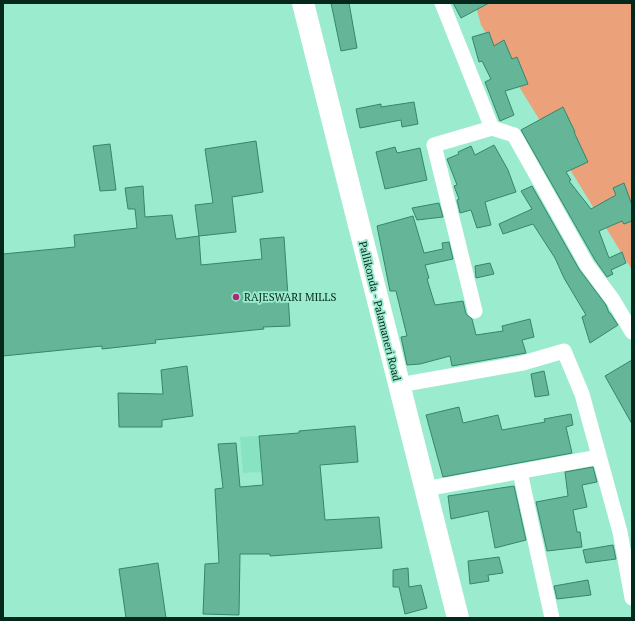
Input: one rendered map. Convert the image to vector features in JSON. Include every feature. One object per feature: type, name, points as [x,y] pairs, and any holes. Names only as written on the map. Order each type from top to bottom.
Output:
[{"type":"main road","name":"Pallikonda - Palamaneri Road","points":[[303,3],[458,618]]},
{"type":"street","points":[[442,3],[492,128]]},
{"type":"street","points":[[475,311],[434,145],[492,128],[514,135],[587,265],[613,300],[632,332]]},
{"type":"street","points":[[399,385],[523,363],[564,351],[582,394],[620,532],[632,598]]},
{"type":"street","points":[[425,489],[599,457]]},
{"type":"street","points":[[520,472],[552,618]]},
{"type":"shaded area","points":[[475,3],[632,3],[632,270],[481,25]]},
{"type":"shaded area","points":[[258,436],[261,472],[243,473],[240,437]]},
{"type":"building","points":[[331,3],[349,3],[357,48],[341,51]]},
{"type":"building","points":[[453,3],[489,3],[461,18]]},
{"type":"building","points":[[489,32],[494,46],[504,40],[512,59],[517,57],[528,84],[505,91],[514,115],[500,121],[485,82],[491,79],[482,61],[479,62],[472,37]]},
{"type":"building","points":[[414,102],[418,124],[402,127],[401,120],[360,128],[356,109],[381,104],[381,107]]},
{"type":"building","points":[[563,107],[588,162],[566,172],[571,180],[569,181],[591,209],[616,195],[613,188],[624,183],[632,205],[632,221],[624,224],[622,221],[599,231],[609,258],[622,252],[626,263],[611,270],[613,274],[607,277],[595,260],[521,130]]},
{"type":"building","points":[[256,141],[263,192],[232,197],[236,232],[199,236],[195,205],[213,203],[205,149]]},
{"type":"building","points":[[110,144],[116,190],[100,191],[93,146]]},
{"type":"building","points":[[494,145],[508,170],[516,192],[485,202],[491,225],[477,228],[471,210],[460,213],[457,200],[459,199],[454,186],[457,185],[447,159],[459,154],[458,152],[471,146],[475,155]]},
{"type":"building","points":[[395,147],[397,153],[420,148],[427,180],[385,189],[376,152]]},
{"type":"building","points":[[143,186],[145,217],[172,215],[176,239],[199,236],[201,265],[262,259],[260,239],[284,237],[290,326],[263,327],[264,329],[155,340],[156,343],[102,349],[102,346],[3,356],[3,254],[75,247],[74,235],[137,228],[135,209],[128,209],[125,188]]},
{"type":"building","points":[[532,186],[579,269],[606,305],[609,313],[618,325],[590,343],[582,317],[586,315],[564,278],[555,258],[533,224],[503,234],[499,224],[532,209],[521,191]]},
{"type":"building","points":[[439,203],[443,217],[417,220],[412,208]]},
{"type":"building","points":[[413,216],[424,253],[443,249],[442,243],[449,242],[453,259],[425,265],[429,278],[427,279],[435,305],[463,301],[466,314],[472,319],[476,335],[503,331],[502,326],[530,319],[534,337],[522,340],[526,353],[452,366],[450,356],[420,364],[407,365],[401,337],[407,336],[396,291],[390,291],[377,226]]},
{"type":"building","points":[[490,263],[494,274],[476,278],[475,266]]},
{"type":"building","points":[[632,360],[632,424],[605,376]]},
{"type":"building","points":[[187,366],[193,416],[162,420],[162,427],[119,427],[118,393],[163,394],[161,370]]},
{"type":"building","points":[[544,371],[549,395],[535,397],[531,374]]},
{"type":"building","points":[[459,407],[463,423],[498,415],[502,430],[545,422],[544,419],[571,414],[573,425],[566,427],[572,453],[443,477],[426,415]]},
{"type":"building","points":[[355,426],[358,462],[320,465],[325,520],[379,517],[382,548],[270,556],[270,554],[240,554],[239,615],[203,614],[205,564],[219,563],[215,489],[223,488],[218,444],[236,443],[240,487],[263,485],[259,436]]},
{"type":"building","points":[[593,467],[597,482],[582,485],[587,507],[573,510],[577,532],[580,532],[582,547],[547,551],[536,502],[568,496],[565,472]]},
{"type":"building","points":[[514,486],[526,540],[495,548],[488,511],[451,519],[448,496]]},
{"type":"building","points":[[613,545],[616,559],[586,563],[583,550]]},
{"type":"building","points":[[499,557],[503,573],[488,575],[489,581],[470,584],[468,561]]},
{"type":"building","points":[[158,563],[166,618],[126,618],[119,569]]},
{"type":"building","points":[[408,568],[409,587],[421,585],[427,608],[405,614],[399,587],[393,587],[393,570]]},
{"type":"building","points":[[588,580],[591,595],[557,599],[554,586]]},
{"type":"place","name":"RAJESWARI MILLS","points":[[236,297]]}]
